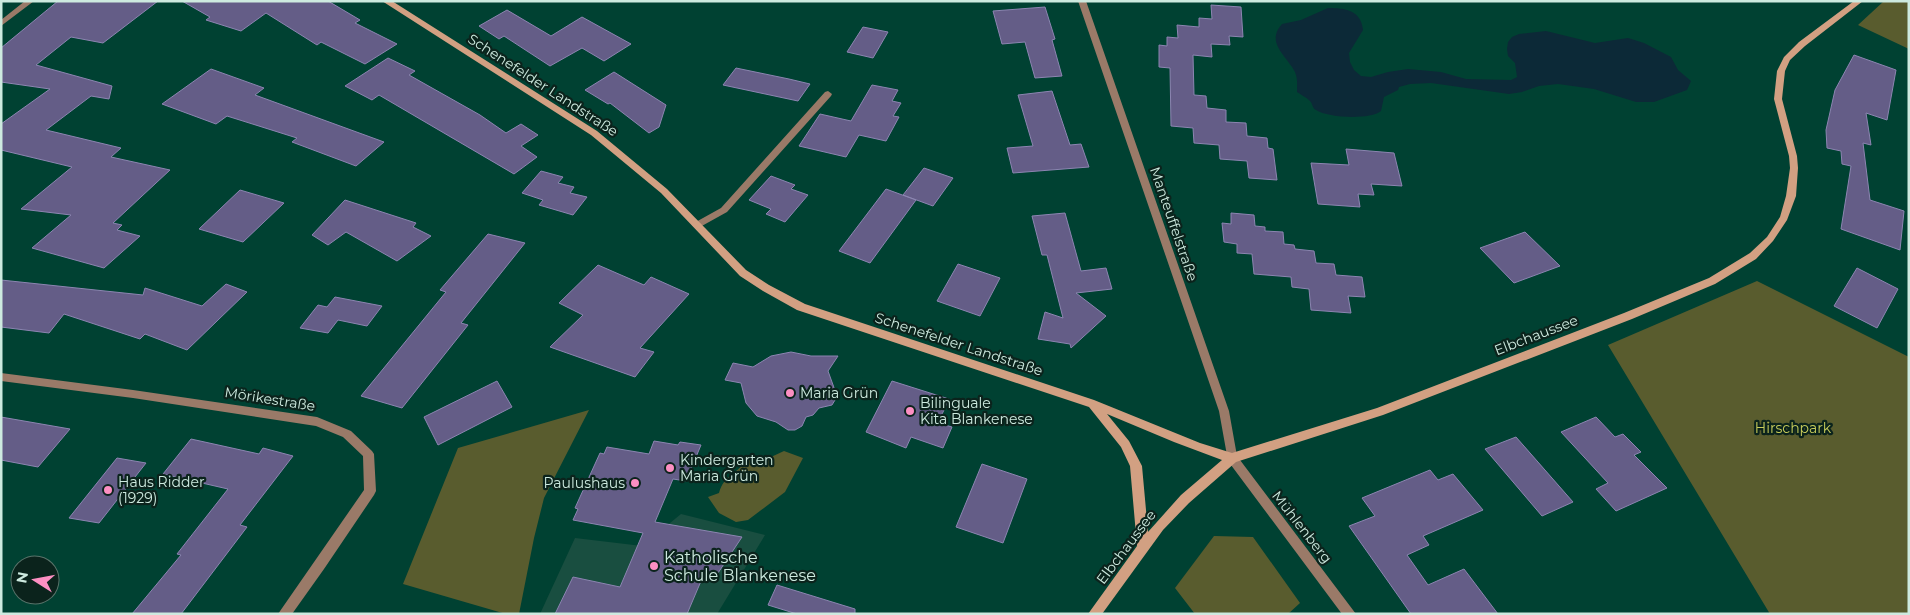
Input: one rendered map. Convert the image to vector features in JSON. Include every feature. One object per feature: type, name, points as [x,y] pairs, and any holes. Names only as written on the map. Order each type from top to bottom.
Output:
[{"type":"main road","name":"Schenefelder Landstraße","points":[[386,1],[594,133],[664,190],[743,272],[766,288],[801,307],[1093,404],[1204,450],[1232,458]]},
{"type":"main road","name":"Elbchaussee","points":[[1094,614],[1159,526],[1232,458],[1379,412],[1628,316],[1712,281],[1753,256],[1770,239],[1784,218],[1791,196],[1794,168],[1793,156],[1778,99],[1778,84],[1782,71],[1788,59],[1802,44],[1860,1]]},
{"type":"main road","points":[[1093,404],[1126,444],[1136,466],[1143,546]]},
{"type":"street","points":[[1,24],[30,1]]},
{"type":"street","name":"Manteuffelstraße","points":[[1082,1],[1226,418],[1232,458]]},
{"type":"street","points":[[697,225],[724,210],[828,94]]},
{"type":"street","name":"Mörikestraße","points":[[1,377],[134,394],[318,422],[348,434],[368,454],[370,491],[284,614]]},
{"type":"street","name":"Mühlenberg","points":[[1232,458],[1350,614]]},
{"type":"shaded area","points":[[1328,8],[1346,10],[1356,14],[1362,23],[1363,30],[1349,53],[1350,62],[1354,70],[1361,76],[1371,77],[1408,69],[1441,72],[1466,79],[1511,80],[1517,77],[1515,63],[1508,56],[1508,42],[1512,37],[1519,34],[1546,31],[1595,43],[1628,38],[1644,43],[1671,57],[1678,70],[1691,81],[1687,90],[1654,102],[1636,102],[1594,89],[1558,84],[1539,86],[1509,94],[1431,83],[1410,84],[1399,87],[1398,90],[1384,97],[1381,111],[1376,114],[1359,117],[1330,115],[1315,109],[1307,98],[1297,92],[1295,72],[1279,49],[1276,37],[1277,31],[1282,24],[1301,20]]},
{"type":"shaded area","name":"Katholische Schule Blankenese","points":[[681,514],[765,535],[717,614],[540,614],[575,538],[642,546]]},
{"type":"green space","points":[[1884,1],[1909,1],[1909,49],[1858,25]]},
{"type":"green space","name":"Hirschpark","points":[[1757,281],[1909,357],[1909,614],[1770,614],[1608,345]]},
{"type":"green space","points":[[589,410],[544,498],[519,614],[506,614],[403,584],[458,448]]},
{"type":"green space","points":[[784,451],[803,458],[785,492],[748,520],[736,522],[719,513],[708,497],[719,493],[724,482],[740,468],[746,459],[771,457]]},
{"type":"green space","points":[[1214,536],[1253,537],[1300,603],[1288,614],[1195,614],[1175,588]]},
{"type":"building","points":[[58,1],[158,1],[103,43],[71,37],[36,65],[112,86],[109,99],[91,96],[46,130],[121,148],[111,157],[170,170],[113,223],[122,225],[117,230],[140,236],[104,268],[32,248],[71,215],[21,209],[72,167],[1,150],[1,124],[50,89],[1,82],[1,48]]},
{"type":"building","points":[[182,1],[328,1],[360,20],[355,23],[397,44],[365,64],[321,42],[317,45],[266,13],[241,31],[206,20],[210,17]]},
{"type":"building","points":[[1211,5],[1241,7],[1243,37],[1229,36],[1230,45],[1211,44],[1212,57],[1193,55],[1194,95],[1206,96],[1207,108],[1226,110],[1226,122],[1246,123],[1247,136],[1267,138],[1268,148],[1273,149],[1277,180],[1249,178],[1247,161],[1220,159],[1219,145],[1194,143],[1193,128],[1171,126],[1170,68],[1159,67],[1159,45],[1167,46],[1167,37],[1178,38],[1177,25],[1199,27],[1199,18],[1212,19]]},
{"type":"building","points":[[1045,7],[1055,39],[1052,40],[1062,76],[1035,78],[1025,42],[1002,44],[993,11]]},
{"type":"building","points":[[507,10],[551,36],[582,17],[631,44],[604,61],[582,48],[550,66],[504,36],[499,39],[479,26]]},
{"type":"building","points":[[863,27],[888,32],[873,58],[847,52]]},
{"type":"building","points":[[1854,55],[1896,70],[1887,120],[1866,113],[1871,145],[1863,143],[1870,200],[1904,211],[1900,250],[1841,229],[1851,166],[1842,164],[1841,151],[1827,148],[1826,130],[1835,90]]},
{"type":"building","points":[[388,58],[415,71],[409,75],[480,115],[506,133],[521,124],[538,135],[521,146],[537,157],[514,174],[379,95],[372,100],[345,86]]},
{"type":"building","points":[[736,68],[810,84],[798,101],[723,85]]},
{"type":"building","points":[[211,69],[264,88],[255,95],[384,142],[356,166],[292,142],[297,138],[227,116],[216,124],[162,104]]},
{"type":"building","points":[[614,72],[666,105],[659,127],[649,133],[610,103],[608,104],[585,90]]},
{"type":"building","points":[[872,85],[898,90],[892,101],[901,103],[893,116],[899,117],[886,141],[859,135],[846,157],[799,146],[820,114],[851,121]]},
{"type":"building","points":[[1052,91],[1070,145],[1081,144],[1089,167],[1013,173],[1007,148],[1033,146],[1018,95]]},
{"type":"building","points":[[1346,149],[1394,153],[1402,186],[1371,184],[1374,195],[1358,194],[1360,207],[1318,204],[1311,163],[1349,165]]},
{"type":"building","points":[[924,168],[953,178],[933,206],[903,195]]},
{"type":"building","points":[[541,171],[563,177],[558,183],[574,187],[570,193],[587,197],[573,215],[539,205],[543,200],[522,193]]},
{"type":"building","points":[[771,176],[795,185],[791,189],[808,195],[785,222],[766,214],[771,209],[749,200]]},
{"type":"building","points":[[886,189],[916,200],[870,263],[839,251]]},
{"type":"building","points":[[240,190],[284,203],[243,242],[199,229]]},
{"type":"building","points":[[345,200],[416,223],[413,227],[431,236],[397,261],[346,232],[328,245],[312,235]]},
{"type":"building","points":[[1065,213],[1081,271],[1106,268],[1112,289],[1076,293],[1106,316],[1071,348],[1070,344],[1038,339],[1045,312],[1063,318],[1047,255],[1042,255],[1032,216]]},
{"type":"building","points":[[1231,213],[1254,215],[1255,226],[1265,227],[1265,231],[1283,232],[1284,244],[1294,245],[1295,249],[1314,251],[1316,263],[1334,264],[1336,275],[1362,277],[1365,297],[1348,296],[1351,313],[1311,310],[1309,289],[1292,287],[1291,277],[1254,274],[1252,254],[1237,253],[1237,244],[1224,242],[1222,223],[1231,224]]},
{"type":"building","points":[[1525,232],[1560,266],[1514,283],[1480,248]]},
{"type":"building","points":[[488,234],[525,243],[461,323],[468,325],[402,408],[361,396],[446,292],[440,290]]},
{"type":"building","points":[[958,264],[1000,278],[980,316],[937,301]]},
{"type":"building","points":[[598,265],[644,285],[651,277],[689,294],[640,348],[654,352],[635,377],[550,347],[583,315],[559,303]]},
{"type":"building","points":[[1857,268],[1898,289],[1877,328],[1834,306]]},
{"type":"building","points":[[1,280],[143,295],[145,288],[202,306],[226,284],[247,292],[187,350],[145,334],[140,339],[64,314],[49,333],[1,327]]},
{"type":"building","points":[[335,297],[382,306],[367,326],[338,320],[328,333],[300,328],[318,305],[327,307]]},
{"type":"building","name":"Maria Grün","points":[[791,352],[811,356],[838,356],[828,371],[837,396],[835,400],[832,405],[819,408],[813,415],[806,417],[802,426],[795,430],[788,430],[776,422],[757,416],[746,403],[741,383],[725,380],[733,363],[753,367],[771,356]]},
{"type":"building","points":[[497,381],[512,407],[438,445],[424,417]]},
{"type":"building","name":"Bilinguale Kita Blankenese","points":[[892,381],[949,399],[938,423],[952,427],[943,448],[911,437],[906,448],[866,432]]},
{"type":"building","points":[[1,417],[70,429],[38,467],[1,460]]},
{"type":"building","points":[[1596,417],[1615,437],[1623,434],[1641,452],[1634,455],[1667,488],[1616,511],[1596,489],[1608,483],[1561,432]]},
{"type":"building","points":[[1516,437],[1573,502],[1542,516],[1485,449]]},
{"type":"building","points":[[191,439],[259,454],[263,448],[293,456],[240,525],[247,527],[181,614],[132,614],[181,555],[177,554],[228,489],[163,474]]},
{"type":"building","points":[[654,441],[678,445],[680,442],[701,445],[686,481],[673,479],[655,522],[742,537],[716,576],[704,574],[687,614],[555,614],[573,577],[620,587],[643,533],[573,520],[578,509],[575,508],[600,453],[604,454],[607,447],[649,454]]},
{"type":"building","name":"Haus Ridder (1929)","points":[[117,458],[146,463],[99,523],[69,518]]},
{"type":"building","points":[[982,464],[1027,479],[1003,543],[956,527]]},
{"type":"building","points":[[1430,470],[1438,480],[1453,474],[1483,510],[1423,536],[1429,545],[1407,555],[1428,585],[1464,569],[1498,614],[1411,614],[1349,526],[1375,516],[1362,498]]},
{"type":"building","points":[[777,585],[855,609],[855,614],[797,614],[768,605]]},
{"type":"place","name":"Maria Grün","points":[[790,393]]},
{"type":"place","name":"Bilinguale Kita Blankenese","points":[[910,411]]},
{"type":"place","name":"Kindergarten Maria Grün","points":[[670,468]]},
{"type":"place","name":"Paulushaus","points":[[635,483]]},
{"type":"place","name":"Haus Ridder (1929)","points":[[108,490]]},
{"type":"place","name":"Katholische Schule Blankenese","points":[[654,566]]}]
